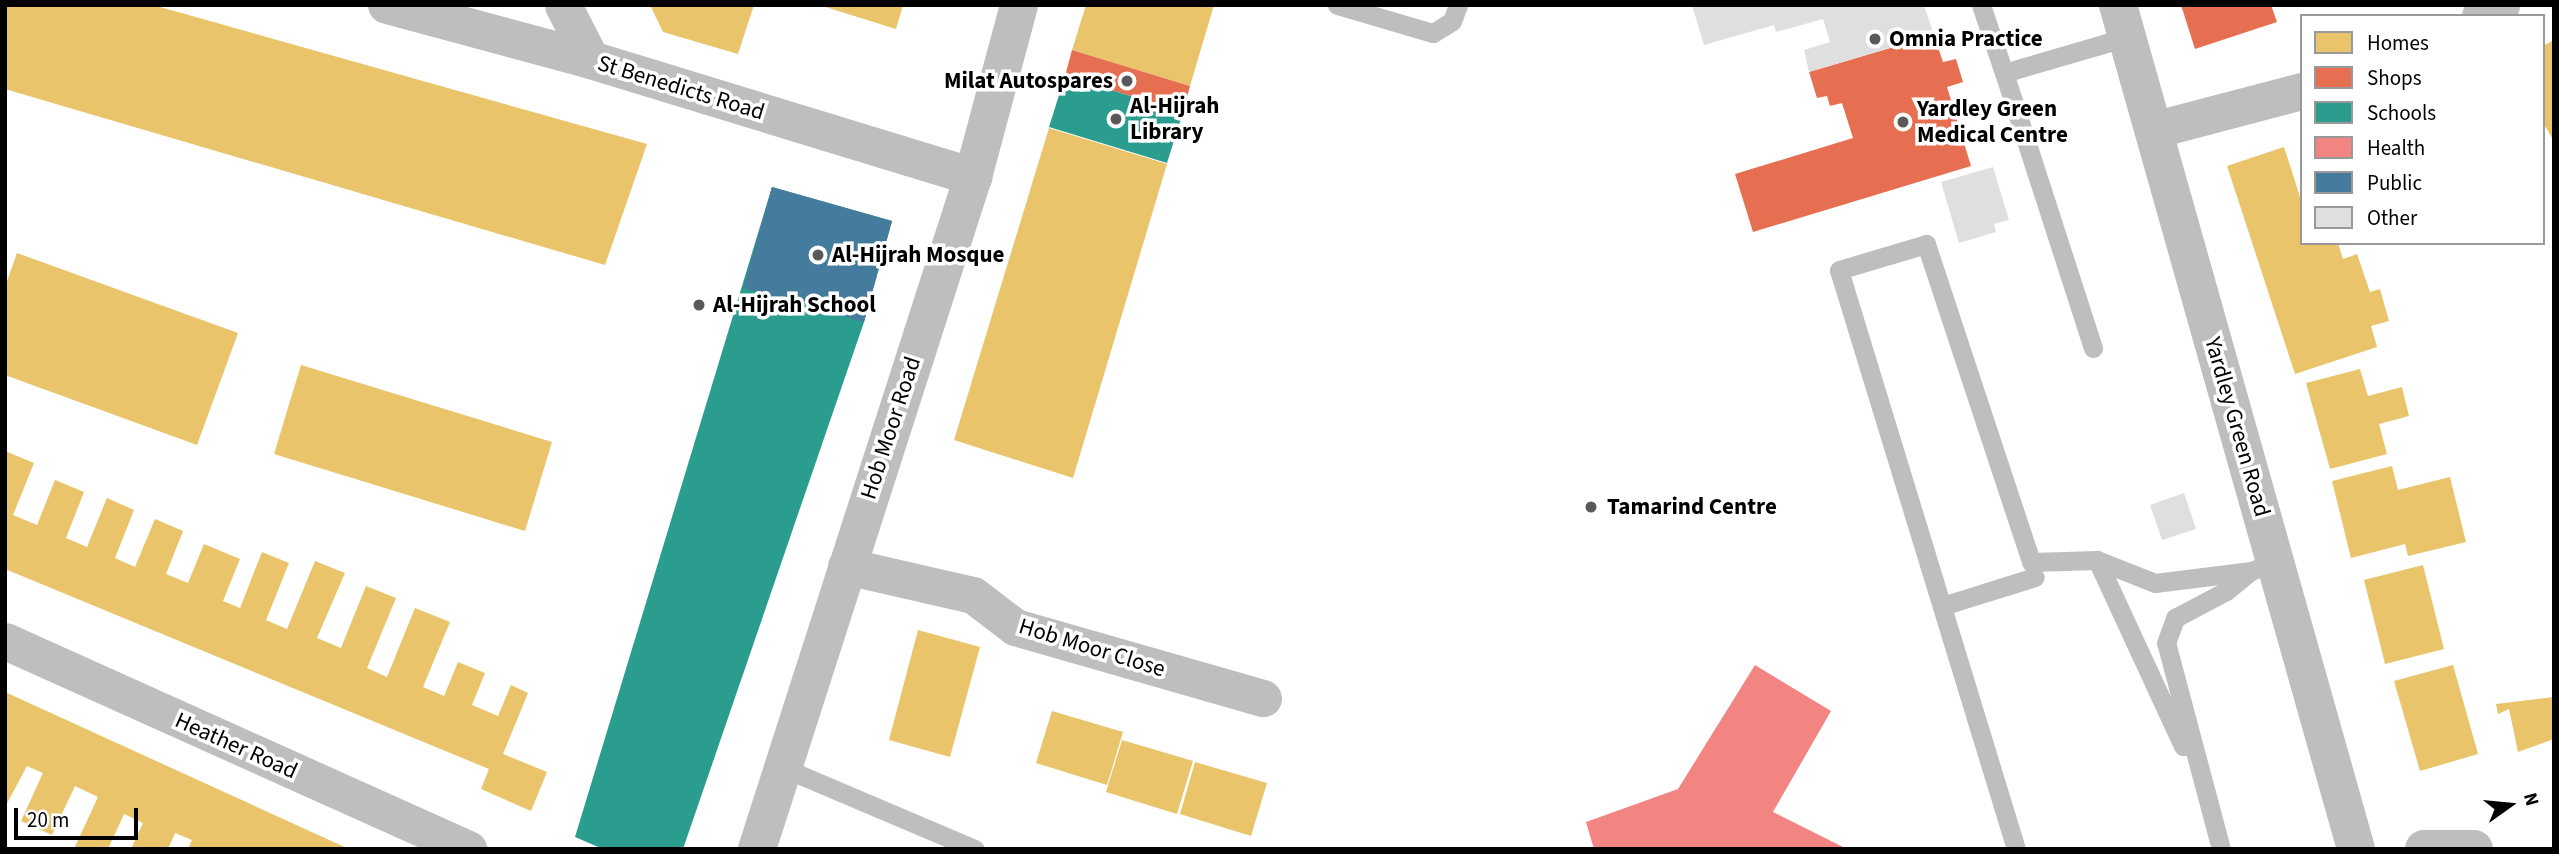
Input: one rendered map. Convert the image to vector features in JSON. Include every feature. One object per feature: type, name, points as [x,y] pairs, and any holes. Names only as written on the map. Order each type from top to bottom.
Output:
[{"type":"street","name":"St Benedicts Road","points":[[387,5],[591,60],[973,177]]},
{"type":"street","points":[[563,5],[591,60]]},
{"type":"street","name":"Hob Moor Road","points":[[757,849],[973,177],[1019,5]]},
{"type":"street","points":[[2484,14],[2501,5]]},
{"type":"street","name":"Yardley Green Road","points":[[2123,21],[2263,566],[2356,849]]},
{"type":"street","points":[[2152,130],[2300,92]]},
{"type":"street","name":"Hob Moor Close","points":[[846,566],[973,595],[1015,627],[1263,698]]},
{"type":"street","name":"Heather Road","points":[[5,641],[468,849]]},
{"type":"street","points":[[2424,849],[2474,849]]},
{"type":"lane","points":[[1337,5],[1433,33],[1452,21],[1458,5]]},
{"type":"lane","points":[[1981,5],[2093,348]]},
{"type":"lane","points":[[2004,73],[2123,21]]},
{"type":"lane","points":[[2016,849],[1839,270],[1926,244],[2031,562],[2097,560],[2155,583],[2196,580],[2220,571],[2263,566]]},
{"type":"lane","points":[[2097,560],[2170,723],[2195,765]]},
{"type":"lane","points":[[2221,849],[2195,765],[2166,643],[2175,618],[2226,591],[2263,566]]},
{"type":"lane","points":[[1942,606],[2035,576]]},
{"type":"lane","points":[[785,768],[975,849]]},
{"type":"building: Homes","points":[[5,5],[153,5],[647,144],[605,265],[5,89]]},
{"type":"building: Homes","points":[[650,5],[754,5],[738,54],[663,32]]},
{"type":"building: Homes","points":[[819,5],[903,5],[896,29]]},
{"type":"building: Homes","points":[[1086,5],[1214,5],[1190,86],[1072,50]]},
{"type":"building: Homes","points":[[2554,40],[2554,141],[2545,126],[2545,45]]},
{"type":"building: Homes","points":[[1049,128],[1167,164],[1073,478],[954,440]]},
{"type":"building: Homes","points":[[2284,147],[2300,197],[2300,245],[2339,245],[2343,259],[2357,254],[2370,292],[2380,289],[2389,321],[2371,326],[2377,347],[2295,374],[2227,166]]},
{"type":"building: Homes","points":[[17,253],[238,333],[197,445],[5,375],[5,287]]},
{"type":"building: Homes","points":[[301,365],[552,442],[525,531],[274,454]]},
{"type":"building: Homes","points":[[2360,369],[2368,396],[2402,387],[2409,416],[2379,424],[2387,454],[2330,469],[2306,383]]},
{"type":"building: Homes","points":[[5,451],[34,463],[13,515],[37,525],[55,480],[84,492],[66,538],[87,547],[107,498],[134,510],[115,558],[135,567],[155,519],[183,531],[166,574],[188,583],[204,544],[240,559],[223,601],[240,608],[262,552],[289,563],[266,620],[287,629],[315,561],[345,573],[317,638],[341,648],[366,586],[396,598],[367,668],[387,677],[415,608],[450,622],[423,687],[444,696],[458,662],[485,673],[472,705],[498,716],[511,685],[528,693],[503,754],[547,772],[531,811],[481,789],[489,769],[5,569]]},
{"type":"building: Homes","points":[[2392,466],[2398,490],[2450,477],[2466,542],[2408,556],[2405,544],[2351,558],[2332,481]]},
{"type":"building: Homes","points":[[2423,565],[2444,649],[2385,664],[2364,580]]},
{"type":"building: Homes","points":[[918,630],[980,647],[950,757],[889,740]]},
{"type":"building: Homes","points":[[2453,665],[2478,754],[2420,771],[2394,681]]},
{"type":"building: Homes","points":[[5,692],[349,849],[188,849],[192,840],[175,833],[168,849],[131,849],[143,823],[124,814],[108,849],[74,849],[98,797],[75,786],[52,835],[21,821],[43,773],[27,766],[5,807]]},
{"type":"building: Homes","points":[[2554,697],[2554,739],[2518,752],[2509,709],[2498,714],[2496,704]]},
{"type":"building: Homes","points":[[1052,711],[1123,732],[1107,785],[1036,763]]},
{"type":"building: Homes","points":[[1122,740],[1193,761],[1177,814],[1106,792]]},
{"type":"building: Homes","points":[[1195,762],[1267,783],[1251,836],[1180,814]]},
{"type":"building: Shops","points":[[2181,5],[2271,5],[2277,22],[2195,49]]},
{"type":"building: Shops","name":"Yardley Green Medical Centre","points":[[1934,35],[1943,62],[1956,59],[1963,82],[1947,87],[1971,166],[1753,232],[1735,174],[1853,138],[1842,103],[1830,106],[1827,96],[1817,98],[1809,72]]},
{"type":"building: Shops","name":"Milat Autospares","points":[[1072,50],[1190,86],[1183,112],[1065,76]]},
{"type":"building: Schools","name":"Al-Hijrah Library","points":[[1065,76],[1183,112],[1167,163],[1049,127]]},
{"type":"building: Schools","points":[[772,187],[892,221],[864,322],[683,849],[603,849],[575,837]]},
{"type":"building: Health","points":[[1755,665],[1831,711],[1773,812],[1847,849],[1594,849],[1586,822],[1678,789]]},
{"type":"building: Public","name":"Al-Hijrah Mosque","points":[[772,187],[892,221],[864,322],[743,288]]},
{"type":"building: Other","name":"Omnia Practice","points":[[1692,5],[1924,5],[1934,35],[1809,72],[1804,50],[1830,42],[1823,19],[1776,32],[1774,25],[1704,45]]},
{"type":"building: Other","points":[[1993,167],[2009,220],[1994,224],[1996,232],[1959,243],[1941,182]]},
{"type":"building: Other","points":[[2184,493],[2196,529],[2162,540],[2150,505]]},
{"type":"place","name":"Omnia Practice","points":[[1875,39]]},
{"type":"place","name":"Milat Autospares","points":[[1127,81]]},
{"type":"place","name":"Al-Hijrah Library","points":[[1116,119]]},
{"type":"place","name":"Yardley Green Medical Centre","points":[[1903,122]]},
{"type":"place","name":"Al-Hijrah Mosque","points":[[818,255]]},
{"type":"place","name":"Al-Hijrah School","points":[[699,305]]},
{"type":"place","name":"Tamarind Centre","points":[[1591,507]]}]
